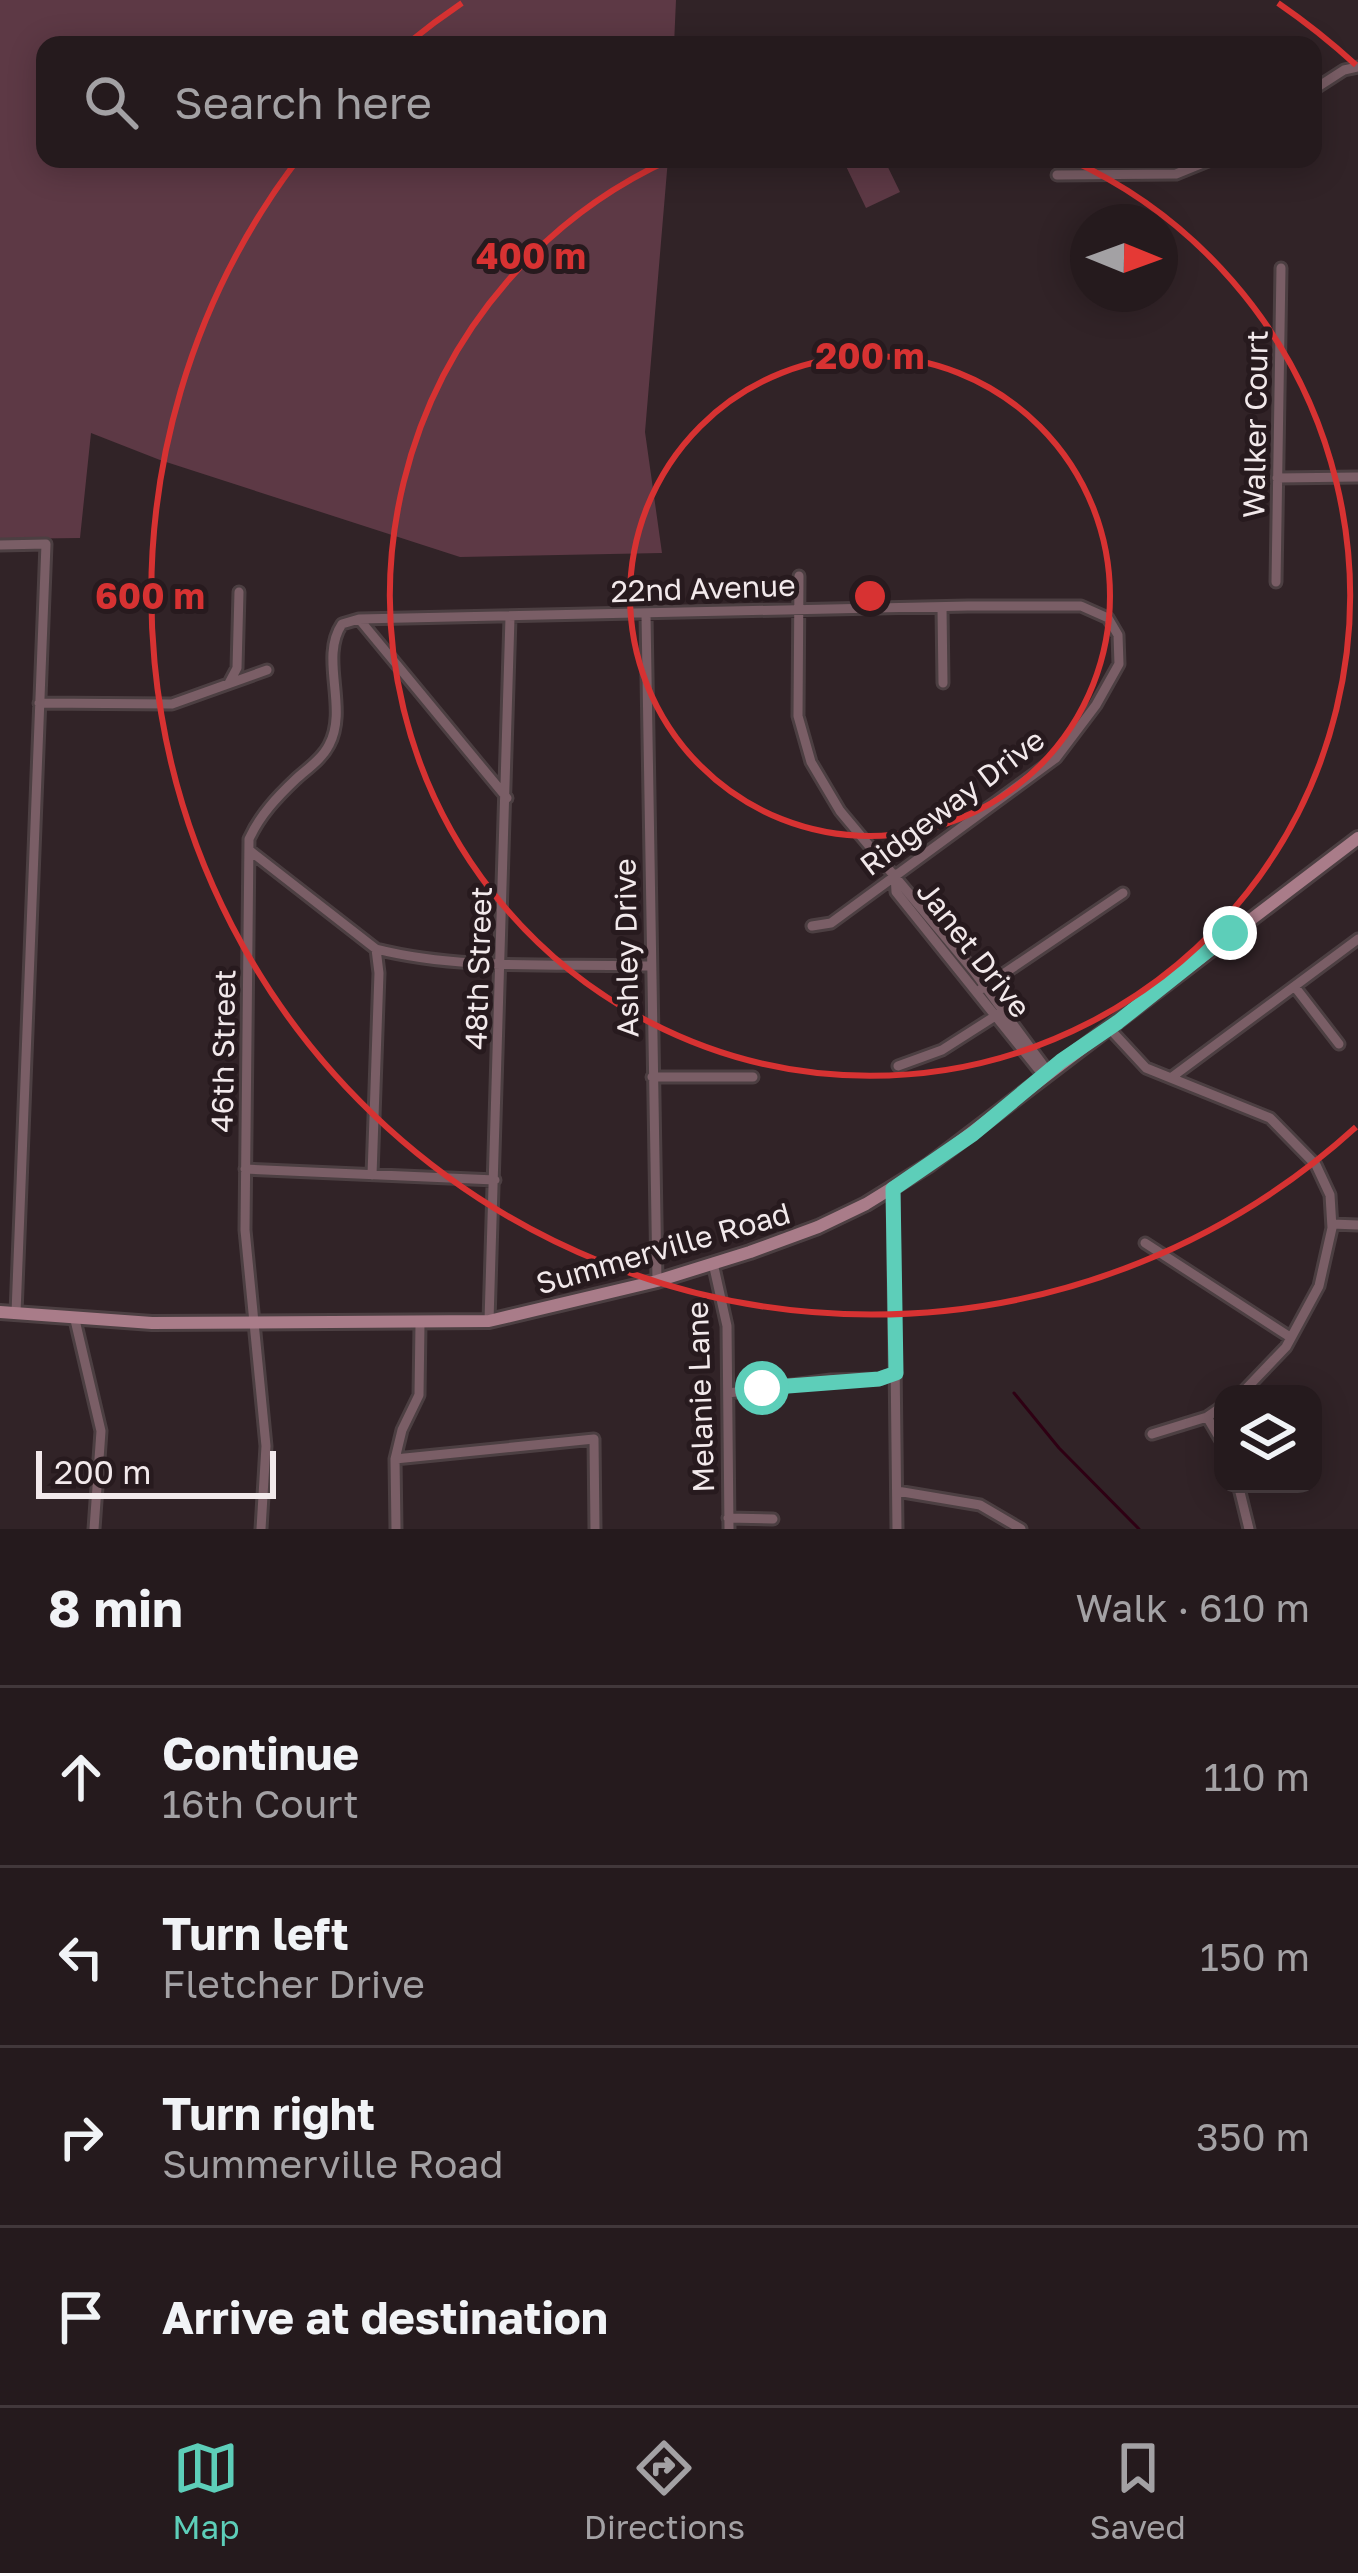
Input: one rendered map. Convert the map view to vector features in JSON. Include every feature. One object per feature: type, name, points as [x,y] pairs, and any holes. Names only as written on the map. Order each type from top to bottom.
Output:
[{"type":"main road","name":"Summerville Road","points":[[0,1312],[75,1320],[489,1321],[657,1281],[818,1228],[893,1189],[973,1134],[1358,838]]},
{"type":"street","points":[[1322,84],[1344,70],[1358,68]]},
{"type":"street","points":[[1057,175],[1176,174],[1191,168]]},
{"type":"street","name":"Walker Court","points":[[1276,582],[1281,268]]},
{"type":"street","points":[[1277,478],[1358,477]]},
{"type":"street","points":[[0,544],[46,544],[16,1313]]},
{"type":"street","name":"Janet Drive","points":[[799,576],[798,716],[811,762],[840,811],[1049,1072]]},
{"type":"street","points":[[229,683],[237,668],[238,592]]},
{"type":"street","name":"22nd Avenue","points":[[359,619],[1081,606],[1100,612],[1114,626]]},
{"type":"street","points":[[942,608],[943,683]]},
{"type":"street","name":"Ashley Drive","points":[[646,615],[657,1281]]},
{"type":"street","name":"48th Street","points":[[489,1321],[510,617]]},
{"type":"street","points":[[359,619],[507,798]]},
{"type":"street","name":"46th Street","points":[[261,1529],[266,1446],[245,1230],[249,839],[257,821],[329,746],[337,700],[336,632],[342,624],[359,619]]},
{"type":"street","name":"Ridgeway Drive","points":[[812,926],[831,923],[1042,771],[1069,744],[1119,664],[1120,644],[1114,626]]},
{"type":"street","points":[[39,703],[172,704],[267,670]]},
{"type":"street","points":[[249,850],[376,949],[399,955],[502,962],[650,966]]},
{"type":"street","points":[[981,989],[1123,893]]},
{"type":"street","points":[[1172,1078],[1358,939]]},
{"type":"street","points":[[372,1175],[376,949]]},
{"type":"street","points":[[1294,987],[1339,1044]]},
{"type":"street","points":[[898,1066],[942,1051],[1000,1013]]},
{"type":"street","points":[[1109,1028],[1146,1068],[1270,1118],[1316,1165],[1330,1195],[1329,1252],[1318,1286],[1286,1347],[1250,1385]]},
{"type":"street","points":[[652,1077],[753,1077]]},
{"type":"street","points":[[245,1169],[495,1180]]},
{"type":"street","points":[[893,1189],[897,1529]]},
{"type":"street","points":[[1332,1225],[1358,1225]]},
{"type":"street","points":[[1145,1243],[1290,1336]]},
{"type":"street","name":"Melanie Lane","points":[[713,1263],[727,1326],[729,1524]]},
{"type":"street","points":[[75,1320],[101,1431],[94,1529]]},
{"type":"street","points":[[396,1529],[395,1459],[402,1430],[419,1395],[420,1324]]},
{"type":"street","points":[[728,1393],[879,1379],[896,1373]]},
{"type":"street","points":[[1152,1434],[1214,1412]]},
{"type":"street","points":[[1207,1417],[1214,1429]]},
{"type":"street","points":[[395,1459],[594,1439],[595,1529]]},
{"type":"street","points":[[897,1491],[980,1505],[1021,1529]]},
{"type":"street","points":[[1240,1493],[1250,1529]]},
{"type":"street","points":[[729,1524],[773,1519]]},
{"type":"shaded area","points":[[0,0],[676,0],[674,36],[36,36],[36,168],[667,168],[645,432],[662,553],[460,557],[160,460],[91,433],[80,538],[0,539]]},
{"type":"shaded area","points":[[847,168],[888,168],[900,192],[866,208]]},
{"type":"waterway","points":[[1014,1393],[1059,1448],[1139,1529]]},
{"type":"route","points":[[762,1388],[879,1379],[896,1373],[893,1189],[973,1134],[1230,933]]}]
